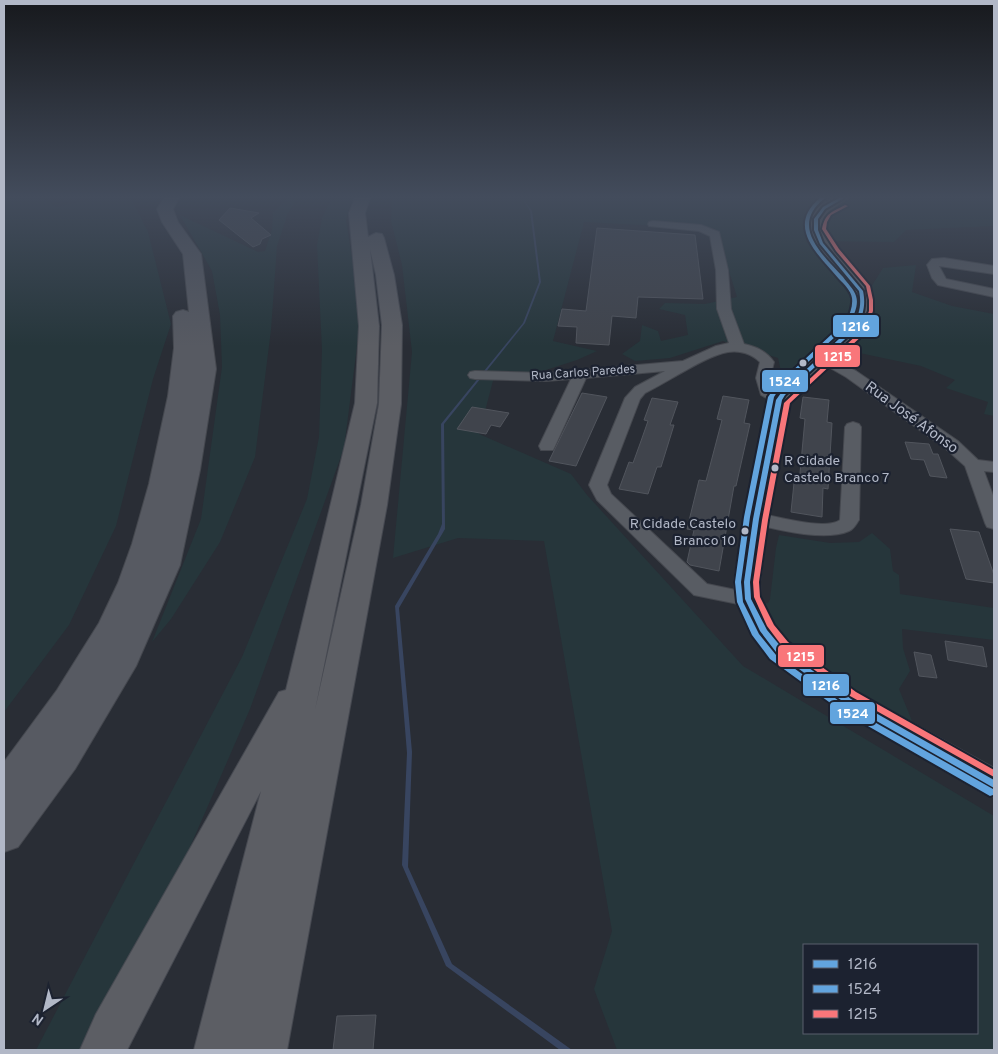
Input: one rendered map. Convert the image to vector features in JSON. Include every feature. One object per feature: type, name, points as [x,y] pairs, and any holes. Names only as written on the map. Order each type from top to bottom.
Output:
[{"type":"highway","points":[[218,1050],[267,849],[366,403],[369,326],[361,247]]},
{"type":"highway","points":[[263,1050],[374,505],[390,404],[392,325],[379,247]]},
{"type":"highway","points":[[103,1050],[204,857],[306,674]]},
{"type":"main road","points":[[4,789],[32,753],[86,674],[124,604],[147,545],[162,488],[180,394],[185,340],[177,265],[172,247]]},
{"type":"main road","points":[[4,834],[62,759],[125,658],[166,565],[187,470],[205,369],[192,254],[187,247]]},
{"type":"street","points":[[718,247],[722,270],[724,309],[738,346]]},
{"type":"street","points":[[825,247],[856,283],[864,301],[862,315],[856,326],[781,397],[756,519],[747,582],[748,599],[764,631],[779,650],[848,701],[994,784]]},
{"type":"street","points":[[994,270],[944,262],[936,262],[933,265],[938,278],[942,282],[994,293]]},
{"type":"street","points":[[748,599],[701,590],[603,496],[598,485],[633,398],[640,390],[722,348],[738,346],[752,350],[765,357],[767,362],[763,378],[766,392],[781,397]]},
{"type":"street","name":"Rua José Afonso","points":[[822,358],[836,364],[859,379],[952,445],[973,464]]},
{"type":"street","name":"Rua Carlos Paredes","points":[[475,375],[546,377],[690,364]]},
{"type":"street","points":[[546,446],[580,375]]},
{"type":"street","points":[[756,519],[821,529],[834,530],[845,526],[850,520],[853,427]]},
{"type":"street","points":[[994,467],[973,464],[994,523]]},
{"type":"shaded area","points":[[4,247],[152,247],[171,324],[153,379],[116,526],[69,625],[4,712]]},
{"type":"shaded area","points":[[198,247],[248,247],[258,252],[265,251],[266,247],[277,247],[271,330],[255,457],[220,542],[171,619],[152,642],[201,519],[222,367],[220,315],[212,271]]},
{"type":"shaded area","points":[[317,247],[350,247],[361,315],[344,448],[250,709],[187,854],[94,1050],[36,1050],[242,657],[307,499],[319,437],[322,350]]},
{"type":"shaded area","points":[[398,247],[577,247],[553,341],[597,351],[577,360],[521,378],[494,377],[479,434],[571,474],[587,495],[743,666],[994,816],[994,1050],[617,1050],[594,989],[612,931],[544,541],[458,538],[393,558],[412,352],[402,265]]},
{"type":"shaded area","points":[[722,247],[812,247],[839,274],[850,288],[855,301],[854,312],[849,323],[841,333],[807,361],[804,360],[799,365],[801,366],[783,380],[778,358],[723,341],[670,358],[635,361],[622,354],[640,341],[642,325],[658,331],[661,341],[688,335],[685,315],[659,309],[665,303],[705,304],[737,297]]},
{"type":"shaded area","points":[[916,265],[912,292],[952,306],[994,314],[994,416],[984,414],[988,402],[946,388],[955,380],[921,366],[850,351],[874,317],[875,306],[871,287],[883,268]]},
{"type":"shaded area","points":[[872,533],[890,549],[893,571],[899,575],[900,594],[994,608],[994,640],[902,629],[903,648],[910,671],[899,689],[919,738],[787,650],[759,604],[768,603],[770,599],[779,535],[830,543],[859,542]]},
{"type":"water","points":[[535,247],[537,247],[541,282],[525,323],[444,424],[445,529],[399,608],[412,752],[408,867],[452,964],[572,1050],[560,1050],[446,966],[402,865],[407,753],[395,606],[438,534],[442,524],[441,424],[523,323],[539,282]]},
{"type":"building","points":[[594,247],[697,247],[703,299],[638,297],[636,318],[612,316],[609,345],[576,343],[577,327],[558,326],[562,309],[586,311]]},
{"type":"building","points":[[582,393],[607,397],[576,466],[549,461]]},
{"type":"building","points":[[723,396],[749,400],[744,423],[750,424],[736,486],[734,486],[719,571],[690,565],[687,562],[694,530],[687,529],[699,480],[706,481],[722,420],[717,419]]},
{"type":"building","points":[[803,397],[829,400],[827,422],[832,423],[828,489],[823,488],[822,517],[791,512],[794,483],[799,484],[805,419],[800,418]]},
{"type":"building","points":[[652,398],[678,402],[670,425],[674,425],[661,467],[657,467],[648,494],[619,489],[629,462],[633,463],[641,441],[648,421],[644,420]]},
{"type":"building","points":[[472,407],[509,413],[500,427],[491,425],[486,434],[457,429]]},
{"type":"building","points":[[905,442],[929,444],[933,454],[938,454],[947,478],[930,476],[924,460],[911,459]]},
{"type":"building","points":[[950,529],[979,532],[994,575],[994,583],[966,579]]},
{"type":"building","points":[[945,641],[983,647],[987,667],[948,660]]},
{"type":"building","points":[[914,652],[931,655],[937,678],[919,676]]},
{"type":"building","points":[[376,1015],[373,1050],[333,1050],[337,1016]]},
{"type":"transit line","name":"1524","points":[[815,247],[853,294],[854,308],[849,321],[777,388],[771,397],[747,517],[738,582],[740,602],[756,635],[773,657],[843,708],[990,792]]},
{"type":"transit line","name":"1216","points":[[824,247],[861,291],[863,301],[861,313],[856,326],[783,394],[779,400],[756,519],[747,582],[748,599],[764,631],[779,650],[848,701],[994,784]]},
{"type":"transit line","name":"1215","points":[[835,247],[868,286],[871,311],[863,332],[787,403],[765,520],[756,582],[757,597],[771,626],[785,644],[853,694],[994,774]]},
{"type":"place","name":"R Cidade Castelo Branco 7","points":[[775,468]]},
{"type":"place","name":"R Cidade Castelo Branco 10","points":[[745,531]]}]
